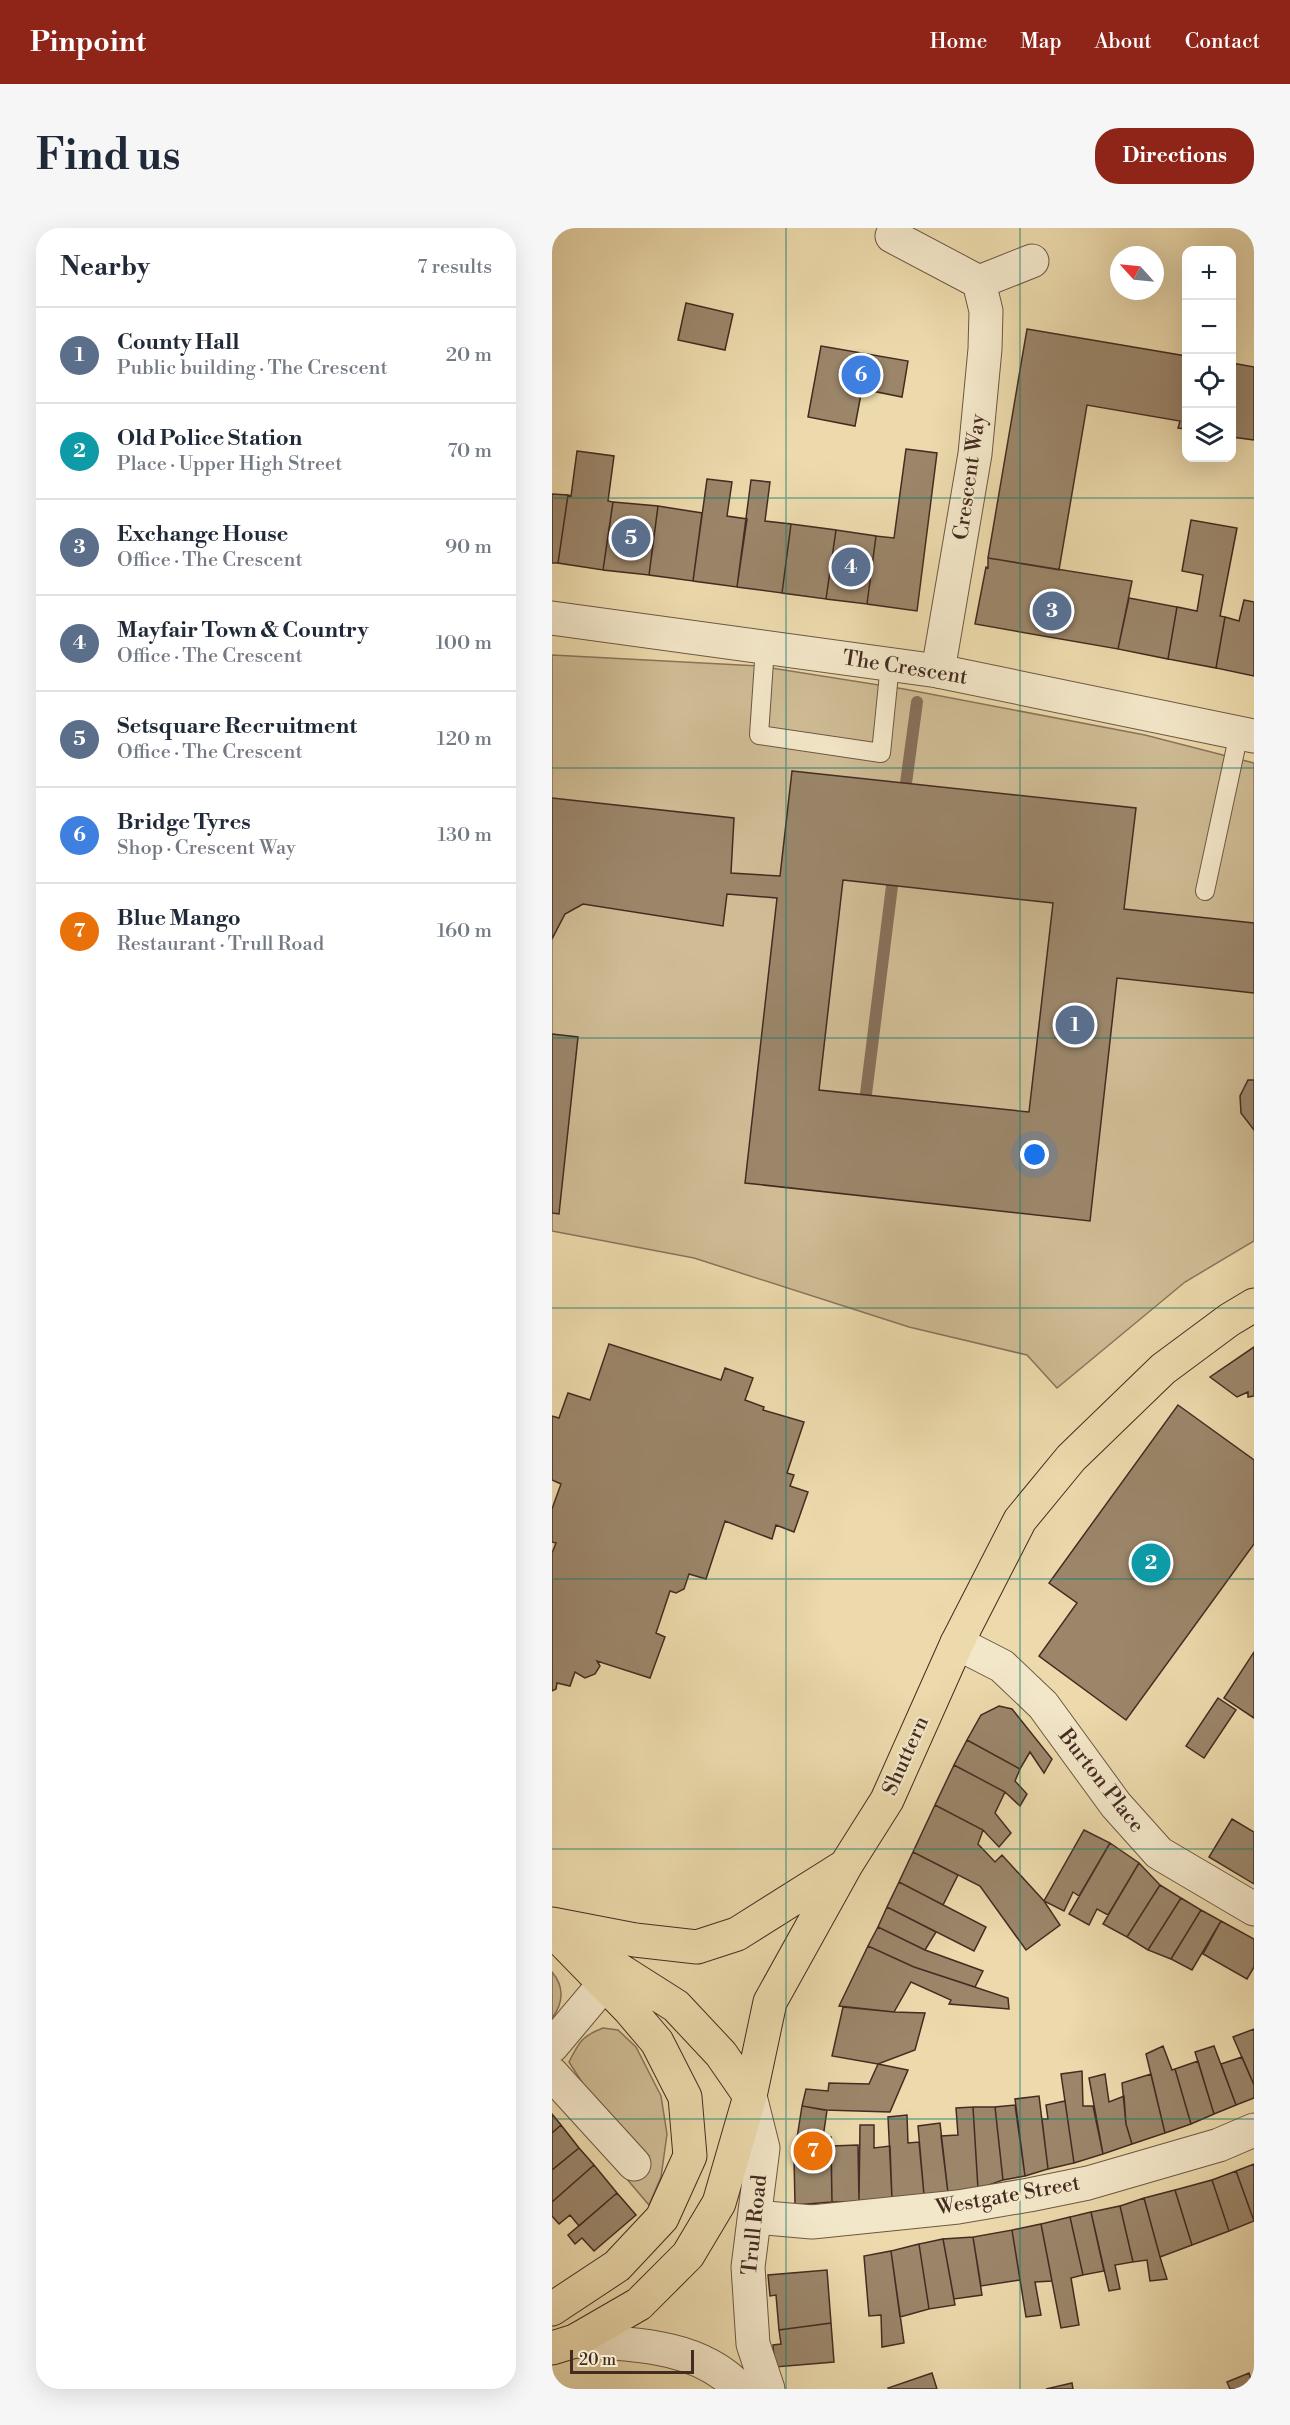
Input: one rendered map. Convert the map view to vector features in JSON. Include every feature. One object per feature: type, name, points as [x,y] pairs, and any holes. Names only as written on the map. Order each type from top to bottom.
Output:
[{"type":"main road","name":"Shuttern","points":[[563,2345],[639,2304],[688,2255],[719,2203],[750,2096],[770,2002],[846,1865],[887,1800],[957,1643],[1020,1520],[1071,1458],[1162,1369],[1228,1320],[1254,1305]]},
{"type":"main road","points":[[552,1927],[697,1947],[737,1934],[846,1865]]},
{"type":"main road","points":[[552,1927],[657,2042],[685,2097],[690,2156],[662,2218],[616,2266],[552,2309]]},
{"type":"main road","points":[[552,1927],[676,2006],[721,2054],[750,2096]]},
{"type":"street","points":[[892,236],[979,282],[1032,261]]},
{"type":"street","name":"Crescent Way","points":[[938,671],[975,454],[986,349],[986,311],[979,282]]},
{"type":"street","name":"The Crescent","points":[[552,618],[938,671],[1247,735]]},
{"type":"street","name":"Burton Place","points":[[957,1643],[1002,1666],[1043,1705],[1116,1805],[1159,1853],[1254,1910]]},
{"type":"street","points":[[552,2046],[604,1984]]},
{"type":"street","points":[[552,2074],[634,2164]]},
{"type":"street","name":"Trull Road","points":[[750,2096],[763,2148],[748,2267],[753,2344],[768,2389]]},
{"type":"street","name":"Westgate Street","points":[[755,2217],[812,2222],[958,2207],[1029,2195],[1088,2183],[1175,2158],[1219,2145],[1254,2130]]},
{"type":"street","points":[[563,2345],[657,2348],[684,2354],[712,2368],[740,2389]]},
{"type":"lane","points":[[765,647],[759,735],[881,753],[890,664]]},
{"type":"lane","points":[[1205,891],[1247,735]]},
{"type":"shaded area","points":[[552,655],[759,666],[904,689],[1145,735],[1254,763],[1254,1241],[1185,1282],[1057,1388],[1027,1355],[909,1327],[694,1258],[552,1231]]},
{"type":"shaded area","points":[[552,1972],[561,1989],[561,1995],[556,2013],[552,2018]]},
{"type":"shaded area","points":[[603,2028],[618,2030],[636,2047],[661,2096],[667,2134],[661,2177],[649,2205],[626,2178],[649,2156],[583,2084],[569,2062],[582,2041]]},
{"type":"building","points":[[686,303],[733,314],[725,350],[678,340]]},
{"type":"building","points":[[1027,329],[1182,355],[1182,428],[1178,428],[1180,421],[1087,405],[1059,570],[988,558]]},
{"type":"building","points":[[821,346],[908,361],[902,397],[862,389],[855,426],[808,417]]},
{"type":"building","points":[[1236,364],[1254,367],[1254,440],[1236,438]]},
{"type":"building","points":[[906,449],[937,453],[917,611],[867,604],[876,536],[894,538]]},
{"type":"building","points":[[577,451],[614,456],[608,501],[613,502],[603,570],[558,563]]},
{"type":"building","points":[[707,479],[732,482],[727,516],[747,519],[737,587],[693,581]]},
{"type":"building","points":[[751,480],[770,482],[765,521],[791,524],[782,593],[737,587]]},
{"type":"building","points":[[552,494],[568,495],[558,563],[552,563]]},
{"type":"building","points":[[613,502],[658,506],[649,575],[603,570]]},
{"type":"building","points":[[658,506],[702,513],[693,581],[649,575]]},
{"type":"building","points":[[1191,520],[1237,528],[1220,616],[1225,617],[1216,668],[1168,659],[1177,607],[1197,611],[1203,575],[1182,571]]},
{"type":"building","points":[[791,524],[836,530],[826,599],[782,593]]},
{"type":"building","points":[[836,530],[876,536],[867,604],[826,599]]},
{"type":"building","points":[[988,558],[1132,581],[1118,649],[975,624],[986,567],[988,568]]},
{"type":"building","points":[[1129,598],[1177,607],[1168,659],[1118,649]]},
{"type":"building","points":[[1244,600],[1254,602],[1254,676],[1216,668],[1225,617],[1239,621]]},
{"type":"building","points":[[792,771],[1136,808],[1124,909],[1254,923],[1254,993],[1117,978],[1090,1221],[745,1183],[777,898],[727,894],[723,926],[583,904],[565,914],[552,939],[552,798],[734,818],[731,873],[780,876]],"holes":[[[843,880],[1053,903],[1029,1112],[819,1090]]]},
{"type":"building","points":[[552,1034],[578,1037],[559,1214],[552,1213]]},
{"type":"building","points":[[1248,1080],[1254,1080],[1254,1130],[1241,1113],[1240,1096]]},
{"type":"building","points":[[609,1344],[721,1380],[725,1368],[753,1378],[745,1400],[764,1407],[763,1410],[804,1422],[787,1473],[794,1475],[790,1486],[808,1492],[794,1532],[776,1525],[772,1539],[725,1521],[706,1579],[689,1574],[684,1589],[676,1593],[670,1591],[656,1633],[665,1637],[650,1678],[597,1661],[600,1666],[595,1674],[585,1678],[575,1672],[570,1686],[557,1683],[556,1689],[552,1691],[552,1553],[556,1543],[552,1542],[552,1509],[561,1484],[552,1480],[552,1416],[559,1418],[568,1393],[590,1400]]},
{"type":"building","points":[[1254,1347],[1254,1396],[1248,1397],[1248,1392],[1237,1397],[1210,1377]]},
{"type":"building","points":[[1178,1405],[1254,1460],[1254,1544],[1126,1720],[1039,1656],[1077,1603],[1049,1583]]},
{"type":"building","points":[[1254,1652],[1254,1718],[1224,1698]]},
{"type":"building","points":[[1218,1698],[1236,1710],[1204,1758],[1186,1746]]},
{"type":"building","points":[[999,1706],[1012,1709],[1052,1759],[1044,1773],[1030,1752],[1020,1769],[967,1740],[981,1715]]},
{"type":"building","points":[[967,1740],[1020,1769],[1015,1781],[1027,1794],[1020,1806],[1005,1792],[954,1765]]},
{"type":"building","points":[[954,1765],[1005,1792],[995,1813],[1011,1833],[999,1847],[983,1830],[935,1805]]},
{"type":"building","points":[[935,1805],[983,1830],[978,1844],[995,1862],[1002,1855],[1044,1901],[1060,1925],[1026,1950],[980,1886],[913,1852]]},
{"type":"building","points":[[1232,1819],[1254,1832],[1254,1884],[1209,1857]]},
{"type":"building","points":[[1084,1830],[1110,1843],[1079,1896],[1073,1892],[1064,1911],[1044,1901]]},
{"type":"building","points":[[1110,1843],[1139,1863],[1108,1915],[1097,1909],[1089,1925],[1069,1914]]},
{"type":"building","points":[[913,1852],[958,1875],[943,1905],[899,1882]]},
{"type":"building","points":[[1139,1863],[1160,1885],[1127,1937],[1103,1924]]},
{"type":"building","points":[[899,1882],[986,1927],[974,1951],[887,1907]]},
{"type":"building","points":[[1160,1885],[1181,1898],[1148,1950],[1127,1937]]},
{"type":"building","points":[[1181,1898],[1201,1910],[1171,1959],[1148,1950]]},
{"type":"building","points":[[887,1907],[936,1932],[925,1950],[878,1927]]},
{"type":"building","points":[[1201,1910],[1221,1921],[1192,1970],[1171,1959]]},
{"type":"building","points":[[1221,1921],[1254,1939],[1254,1967],[1247,1979],[1203,1954]]},
{"type":"building","points":[[878,1927],[925,1950],[983,1971],[975,1987],[914,1967],[868,1946]]},
{"type":"building","points":[[868,1946],[914,1967],[1008,1998],[1009,2009],[949,2004],[951,2000],[911,1982],[894,2012],[839,2006]]},
{"type":"building","points":[[843,2007],[925,2013],[915,2050],[878,2064],[832,2056]]},
{"type":"building","points":[[1254,2029],[1254,2085],[1233,2037]]},
{"type":"building","points":[[1163,2046],[1172,2070],[1175,2069],[1191,2124],[1165,2133],[1146,2054]]},
{"type":"building","points":[[1214,2046],[1236,2105],[1214,2114],[1195,2052]]},
{"type":"building","points":[[1242,2057],[1254,2085],[1254,2098],[1236,2105],[1221,2064]]},
{"type":"building","points":[[1198,2061],[1214,2114],[1191,2124],[1175,2069]]},
{"type":"building","points":[[878,2064],[908,2070],[890,2112],[824,2110],[802,2106],[806,2089],[828,2091],[829,2083],[869,2084]]},
{"type":"building","points":[[1082,2071],[1083,2106],[1093,2106],[1103,2154],[1074,2163],[1061,2074]]},
{"type":"building","points":[[1105,2074],[1109,2102],[1124,2096],[1126,2124],[1132,2144],[1103,2154],[1089,2078]]},
{"type":"building","points":[[1151,2074],[1165,2133],[1132,2144],[1126,2124],[1122,2083]]},
{"type":"building","points":[[1039,2096],[1048,2169],[1025,2176],[1015,2099]]},
{"type":"building","points":[[1065,2101],[1074,2163],[1048,2169],[1042,2119],[1048,2119],[1046,2105]]},
{"type":"building","points":[[1015,2105],[1025,2176],[1003,2180],[995,2107]]},
{"type":"building","points":[[802,2106],[827,2110],[823,2138],[831,2137],[832,2202],[795,2205],[794,2157]]},
{"type":"building","points":[[973,2107],[995,2107],[1003,2180],[978,2189]]},
{"type":"building","points":[[973,2107],[978,2189],[948,2193],[941,2136],[958,2135],[956,2108]]},
{"type":"building","points":[[552,2114],[561,2125],[552,2133]]},
{"type":"building","points":[[907,2115],[908,2143],[919,2142],[924,2195],[892,2199],[888,2117]]},
{"type":"building","points":[[940,2123],[948,2193],[924,2195],[918,2126]]},
{"type":"building","points":[[561,2125],[579,2148],[552,2170],[552,2133]]},
{"type":"building","points":[[860,2125],[874,2125],[874,2148],[890,2146],[892,2199],[859,2202]]},
{"type":"building","points":[[858,2145],[859,2202],[832,2202],[831,2146]]},
{"type":"building","points":[[579,2148],[594,2165],[552,2202],[552,2170]]},
{"type":"building","points":[[1254,2164],[1254,2221],[1236,2171]]},
{"type":"building","points":[[594,2165],[617,2193],[579,2226],[570,2215],[559,2224],[552,2216],[552,2202]]},
{"type":"building","points":[[1236,2171],[1254,2221],[1229,2231],[1212,2180]]},
{"type":"building","points":[[1212,2180],[1229,2231],[1192,2245],[1175,2190]]},
{"type":"building","points":[[1175,2190],[1192,2245],[1160,2257],[1144,2198]]},
{"type":"building","points":[[617,2193],[636,2215],[594,2251],[582,2238],[575,2244],[568,2235]]},
{"type":"building","points":[[1144,2198],[1167,2279],[1150,2281],[1147,2260],[1133,2262],[1120,2206]]},
{"type":"building","points":[[1120,2206],[1133,2262],[1115,2265],[1120,2289],[1109,2291],[1091,2212]]},
{"type":"building","points":[[1091,2212],[1104,2271],[1083,2275],[1070,2217]]},
{"type":"building","points":[[1070,2217],[1083,2275],[1071,2278],[1079,2325],[1061,2328],[1041,2224]]},
{"type":"building","points":[[1041,2224],[1052,2281],[1035,2282],[1041,2315],[1026,2317],[1012,2230]]},
{"type":"building","points":[[1012,2230],[1020,2280],[981,2286],[973,2237]]},
{"type":"building","points":[[973,2237],[982,2295],[954,2299],[943,2239]]},
{"type":"building","points":[[943,2239],[955,2305],[929,2309],[919,2244]]},
{"type":"building","points":[[919,2244],[929,2309],[900,2317],[891,2251]]},
{"type":"building","points":[[891,2251],[904,2343],[882,2347],[881,2315],[869,2316],[864,2256]]},
{"type":"building","points":[[827,2270],[831,2323],[779,2330],[776,2295],[770,2296],[768,2275]]},
{"type":"building","points":[[831,2323],[834,2362],[775,2367],[773,2345],[781,2344],[779,2330]]},
{"type":"building","points":[[932,2373],[937,2389],[888,2388]]},
{"type":"building","points":[[1249,2373],[1254,2389],[1230,2389],[1227,2382]]},
{"type":"building","points":[[1072,2383],[1073,2389],[1046,2389]]},
{"type":"waterway","points":[[906,783],[917,702]]},
{"type":"waterway","points":[[866,1094],[892,886]]},
{"type":"place","name":"Bridge Tyres","points":[[861,375]]},
{"type":"place","name":"Setsquare Recruitment","points":[[631,538]]},
{"type":"place","name":"Mayfair Town & Country","points":[[851,567]]},
{"type":"place","name":"Exchange House","points":[[1052,611]]},
{"type":"place","name":"County Hall","points":[[1075,1025]]},
{"type":"place","name":"Old Police Station","points":[[1151,1563]]},
{"type":"place","name":"Blue Mango","points":[[813,2151]]}]
